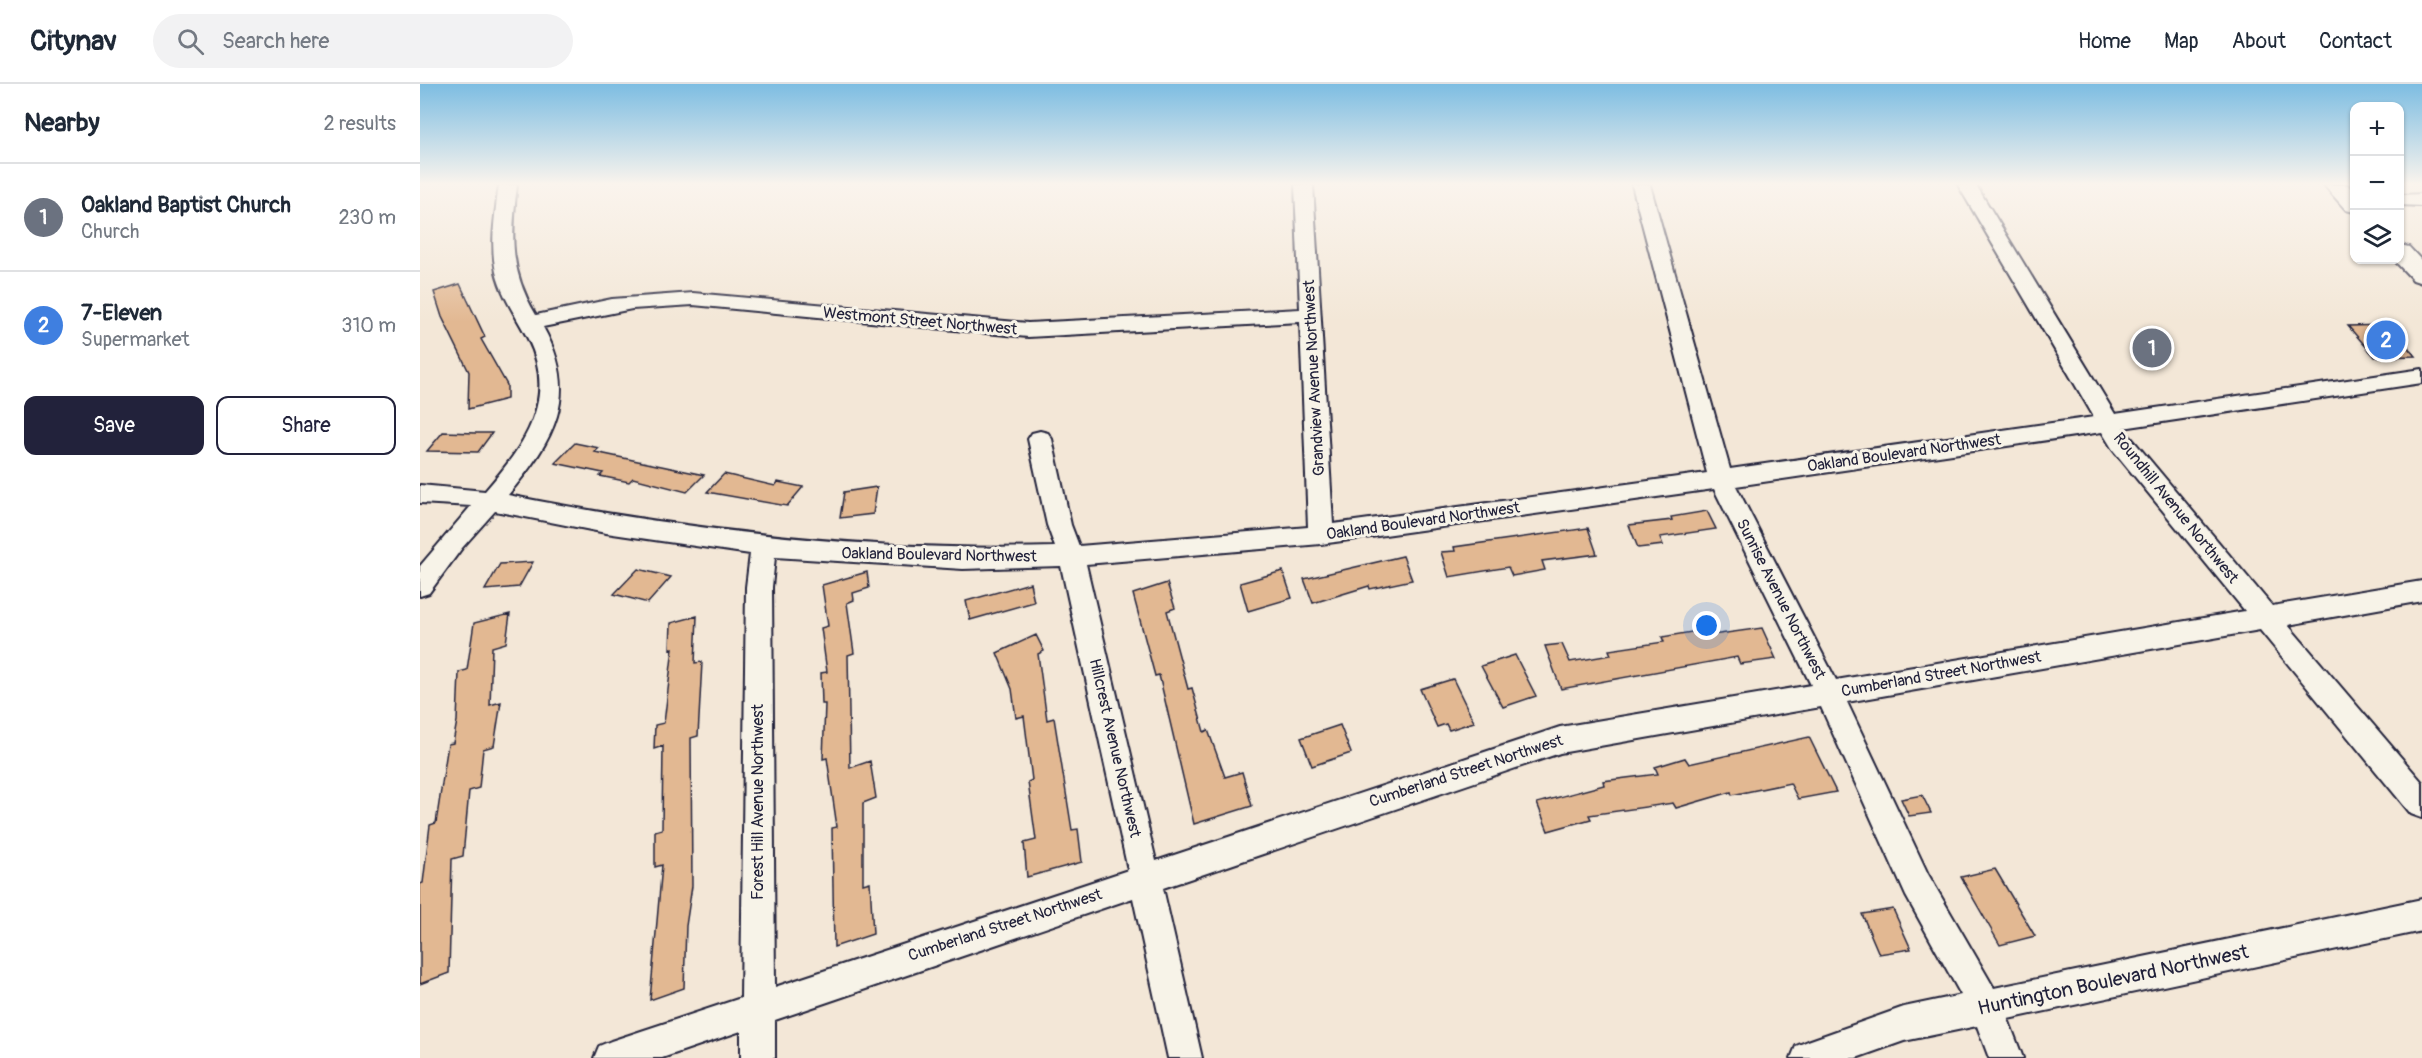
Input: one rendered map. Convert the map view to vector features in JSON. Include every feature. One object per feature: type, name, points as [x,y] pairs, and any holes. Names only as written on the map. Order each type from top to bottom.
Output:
[{"type":"main road","points":[[2404,256],[2422,274]]},
{"type":"street","points":[[420,586],[454,540],[491,500],[520,463],[549,406],[552,369],[544,346],[508,278],[502,255],[502,230]]},
{"type":"street","name":"Grandview Avenue Northwest","points":[[1307,230],[1321,535]]},
{"type":"street","name":"Sunrise Avenue Northwest","points":[[1653,230],[1721,479],[1829,694],[1917,885],[1986,1006],[2006,1058]]},
{"type":"street","name":"Roundhill Avenue Northwest","points":[[1994,230],[2121,444],[2422,804]]},
{"type":"street","name":"Westmont Street Northwest","points":[[532,323],[593,308],[666,299],[693,299],[1028,330],[1311,315]]},
{"type":"street","name":"Oakland Boulevard Northwest","points":[[420,494],[491,500],[606,524],[764,546],[856,554],[963,559],[1071,556],[1321,535],[2422,376]]},
{"type":"street","name":"Hillcrest Avenue Northwest","points":[[1040,439],[1059,525],[1071,556],[1185,1058]]},
{"type":"street","name":"Forest Hill Avenue Northwest","points":[[758,1058],[759,587],[764,546]]},
{"type":"street","name":"Cumberland Street Northwest","points":[[611,1058],[1560,740],[2422,591]]},
{"type":"street","name":"Huntington Boulevard Northwest","points":[[1808,1058],[1904,1024],[2422,915]]},
{"type":"building","points":[[460,284],[485,337],[481,339],[507,385],[507,399],[468,409],[469,372],[442,317],[434,292]]},
{"type":"building","points":[[2389,325],[2416,356],[2375,357],[2348,326]]},
{"type":"building","points":[[443,432],[492,433],[478,452],[427,451]]},
{"type":"building","points":[[575,443],[599,448],[595,452],[704,475],[687,492],[633,478],[629,482],[600,476],[603,473],[555,463]]},
{"type":"building","points":[[724,474],[775,486],[778,482],[803,487],[787,506],[707,492]]},
{"type":"building","points":[[877,487],[873,514],[840,518],[844,492]]},
{"type":"building","points":[[1707,511],[1716,529],[1660,537],[1663,545],[1638,548],[1629,525],[1672,520],[1671,517]]},
{"type":"building","points":[[1588,528],[1597,554],[1542,561],[1545,570],[1512,576],[1508,567],[1449,577],[1441,552],[1455,551],[1454,547]]},
{"type":"building","points":[[1403,556],[1412,580],[1370,589],[1369,586],[1313,603],[1304,579]]},
{"type":"building","points":[[533,562],[519,587],[485,590],[500,564]]},
{"type":"building","points":[[638,569],[671,577],[648,603],[614,594]]},
{"type":"building","points":[[1283,571],[1292,598],[1248,611],[1240,583]]},
{"type":"building","points":[[867,572],[869,588],[853,593],[854,600],[847,603],[854,653],[848,655],[850,768],[870,761],[876,798],[863,803],[863,884],[870,882],[873,934],[834,947],[832,828],[837,827],[827,758],[823,759],[825,704],[822,704],[821,673],[827,672],[821,628],[828,626],[822,585]]},
{"type":"building","points":[[1030,583],[1034,602],[970,620],[966,601]]},
{"type":"building","points":[[1167,583],[1175,608],[1167,611],[1188,689],[1192,688],[1204,732],[1208,730],[1225,777],[1242,772],[1252,806],[1194,824],[1159,675],[1155,676],[1133,594]]},
{"type":"building","points":[[510,614],[506,643],[492,647],[490,705],[501,702],[494,746],[483,749],[479,788],[469,791],[463,856],[452,859],[449,973],[420,984],[420,884],[423,883],[430,825],[436,823],[448,744],[453,743],[457,721],[459,672],[467,670],[474,623]]},
{"type":"building","points":[[697,616],[695,663],[702,662],[698,736],[691,738],[692,886],[686,926],[684,988],[650,1000],[662,865],[655,867],[655,831],[662,829],[663,746],[654,749],[655,725],[664,723],[673,648],[670,649],[671,623]]},
{"type":"building","points":[[1762,628],[1776,659],[1740,664],[1737,657],[1561,689],[1545,646],[1562,644],[1570,662],[1611,655],[1609,650],[1664,642],[1662,637],[1703,630],[1705,636]]},
{"type":"building","points":[[1036,635],[1044,651],[1038,654],[1047,720],[1054,718],[1072,830],[1078,829],[1082,862],[1027,877],[1024,843],[1036,840],[1028,782],[1032,780],[1024,716],[1016,718],[1012,689],[997,653]]},
{"type":"building","points":[[1515,655],[1536,696],[1503,707],[1481,666]]},
{"type":"building","points":[[1453,679],[1474,722],[1449,730],[1446,724],[1437,727],[1420,689]]},
{"type":"building","points":[[1340,725],[1351,753],[1312,766],[1301,738]]},
{"type":"building","points":[[1809,737],[1836,792],[1798,799],[1790,783],[1732,795],[1731,792],[1676,808],[1673,803],[1589,815],[1591,819],[1548,831],[1537,803],[1604,785],[1603,781],[1658,774],[1655,767],[1685,758],[1689,764]]},
{"type":"building","points":[[1922,795],[1931,813],[1909,816],[1901,799]]},
{"type":"building","points":[[1995,869],[2035,936],[2000,945],[1961,877]]},
{"type":"building","points":[[1893,909],[1911,949],[1879,954],[1862,914]]},
{"type":"place","name":"7-Eleven","points":[[2386,340]]},
{"type":"place","name":"Oakland Baptist Church","points":[[2152,348]]}]
